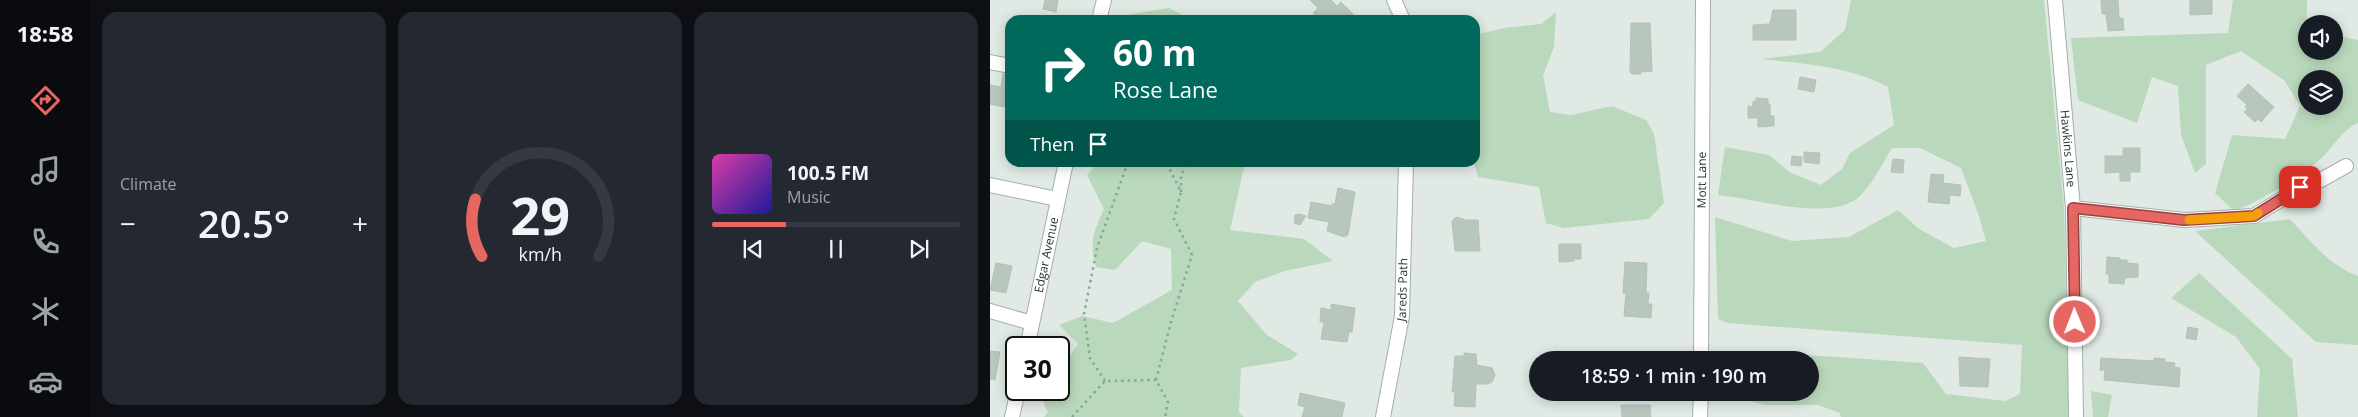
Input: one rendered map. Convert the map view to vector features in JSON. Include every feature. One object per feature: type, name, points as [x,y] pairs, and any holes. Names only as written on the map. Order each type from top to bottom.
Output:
[{"type":"street","points":[[1100,15],[1104,0]]},
{"type":"street","points":[[1394,0],[1401,15]]},
{"type":"street","name":"Mott Lane","points":[[1701,351],[1703,0]]},
{"type":"street","name":"Hawkins Lane","points":[[2055,0],[2073,208],[2076,417]]},
{"type":"street","points":[[990,62],[1005,65]]},
{"type":"street","points":[[2073,208],[2184,220],[2254,216],[2300,187],[2321,180],[2346,166]]},
{"type":"street","name":"Edgar Avenue","points":[[1029,336],[1065,167]]},
{"type":"street","name":"Jareds Path","points":[[1383,417],[1402,316],[1406,167]]},
{"type":"street","points":[[990,185],[1057,199]]},
{"type":"street","points":[[990,311],[1032,323]]},
{"type":"street","points":[[1012,417],[1016,401]]},
{"type":"street","points":[[1700,401],[1700,417]]},
{"type":"path","points":[[1104,381],[1090,358],[1084,314],[1097,248],[1126,167]]},
{"type":"path","points":[[1168,167],[1181,192]]},
{"type":"path","points":[[1165,417],[1168,402],[1156,380],[1170,322],[1192,255],[1174,219],[1181,192],[1181,175],[1185,167]]},
{"type":"path","points":[[1072,417],[1104,381],[1156,380]]},
{"type":"green space","points":[[1851,0],[2044,0],[2064,208],[2069,417],[1841,417],[1840,413],[1818,405],[1764,405],[1750,401],[1819,401],[1819,356],[1923,363],[1946,394],[2005,401],[2020,394],[2022,345],[1728,323],[1718,319],[1715,217],[1792,241],[1849,237],[1898,210],[1919,229],[1954,248],[1986,241],[1978,213],[1961,168],[1920,148],[1892,148],[1873,180],[1860,196],[1847,204],[1831,208],[1792,207],[1718,195],[1725,147],[1769,155],[1791,173],[1821,185],[1842,169],[1850,153],[1894,125],[1888,87],[1842,70],[1761,59],[1820,52],[1845,30]]},
{"type":"green space","points":[[2233,0],[2307,0],[2307,15],[2298,15],[2298,60],[2343,60],[2343,37],[2358,40],[2358,123],[2346,131],[2317,162],[2277,190],[2234,211],[2215,193],[2232,135],[2285,139],[2298,110],[2298,115],[2343,115],[2343,70],[2298,70],[2298,103],[2285,81],[2241,51],[2206,65],[2206,164],[2195,173],[2181,135],[2178,86],[2152,77],[2137,123],[2078,100],[2071,38],[2228,33]]},
{"type":"green space","points":[[1169,8],[1182,15],[1126,15]]},
{"type":"green space","points":[[1556,12],[1554,47],[1543,75],[1550,112],[1571,115],[1612,106],[1646,120],[1654,134],[1664,203],[1649,219],[1564,228],[1546,223],[1539,187],[1478,177],[1475,167],[1480,167],[1480,34],[1504,28],[1541,24]]},
{"type":"green space","points":[[1094,167],[1244,167],[1230,230],[1304,239],[1333,261],[1285,271],[1255,282],[1238,301],[1267,335],[1298,354],[1291,360],[1241,368],[1239,412],[1244,417],[1044,417],[1048,412],[1042,401],[1070,401],[1070,356],[1078,344],[1059,325],[1082,316],[1113,323],[1172,290],[1171,249],[1142,241],[1115,270],[1096,267],[1093,238],[1104,209],[1087,175]]},
{"type":"green space","points":[[2290,219],[2329,259],[2348,272],[2358,276],[2358,345],[2316,342],[2195,231]]},
{"type":"green space","points":[[2199,273],[2292,359],[2298,417],[2257,417],[2260,369],[2236,337],[2171,298]]},
{"type":"green space","points":[[2091,391],[2112,395],[2108,417],[2093,417]]},
{"type":"building","points":[[1045,0],[1058,0],[1056,12],[1043,9]]},
{"type":"building","points":[[1310,0],[1331,0],[1337,6],[1341,2],[1354,15],[1315,15],[1313,13],[1318,8]]},
{"type":"building","points":[[2101,0],[2118,0],[2119,18],[2123,18],[2124,30],[2108,31],[2106,14],[2102,14]]},
{"type":"building","points":[[2190,0],[2212,0],[2212,14],[2190,15]]},
{"type":"building","points":[[1773,10],[1796,10],[1796,40],[1753,40],[1753,25],[1770,24]]},
{"type":"building","points":[[1631,23],[1650,23],[1652,71],[1641,72],[1641,74],[1632,74],[1630,72]]},
{"type":"building","points":[[1003,74],[1005,74],[1005,107],[990,104],[990,85],[1001,87]]},
{"type":"building","points":[[1800,77],[1816,80],[1814,92],[1798,89]]},
{"type":"building","points":[[2248,84],[2274,107],[2261,122],[2258,119],[2255,122],[2244,112],[2248,109],[2245,107],[2247,105],[2237,96]]},
{"type":"building","points":[[1756,98],[1768,99],[1770,116],[1774,116],[1774,126],[1758,127],[1758,118],[1748,118],[1748,106],[1753,107],[1753,101],[1756,102]]},
{"type":"building","points":[[2123,148],[2140,148],[2140,172],[2130,172],[2130,181],[2120,181],[2120,172],[2105,173],[2105,156],[2123,156]]},
{"type":"building","points":[[1804,152],[1820,153],[1819,164],[1804,162]]},
{"type":"building","points":[[1792,156],[1802,157],[1801,166],[1791,165]]},
{"type":"building","points":[[1893,159],[1904,160],[1903,173],[1891,172]]},
{"type":"building","points":[[1931,174],[1944,175],[1943,183],[1961,185],[1960,196],[1950,195],[1949,204],[1928,202]]},
{"type":"building","points":[[1338,188],[1355,192],[1348,235],[1344,237],[1327,231],[1329,222],[1308,218],[1311,202],[1332,206],[1332,204],[1335,204]]},
{"type":"building","points":[[1295,215],[1306,216],[1300,225],[1294,223]]},
{"type":"building","points":[[1456,217],[1466,220],[1478,220],[1480,251],[1455,251],[1452,221]]},
{"type":"building","points":[[1559,244],[1581,244],[1581,259],[1559,262]]},
{"type":"building","points":[[2107,257],[2120,258],[2120,260],[2127,260],[2127,263],[2138,264],[2138,277],[2125,278],[2124,284],[2109,283],[2109,274],[2106,274]]},
{"type":"building","points":[[1625,262],[1647,263],[1646,293],[1649,293],[1648,304],[1652,304],[1651,318],[1624,316],[1626,293],[1623,293]]},
{"type":"building","points":[[996,263],[1012,266],[1006,293],[990,290]]},
{"type":"building","points":[[1331,304],[1355,308],[1352,332],[1349,332],[1347,342],[1321,339],[1324,322],[1320,322],[1321,308],[1331,310]]},
{"type":"building","points":[[2188,327],[2198,329],[2196,340],[2186,338]]},
{"type":"building","points":[[990,351],[1000,352],[995,380],[990,379]]},
{"type":"building","points":[[1464,353],[1476,354],[1477,365],[1492,368],[1495,375],[1492,382],[1476,384],[1475,407],[1454,406],[1455,392],[1452,392],[1455,356],[1464,356]]},
{"type":"building","points":[[1959,357],[1990,359],[1988,387],[1960,386]]},
{"type":"building","points":[[2101,358],[2154,361],[2154,358],[2165,359],[2165,362],[2175,363],[2174,367],[2180,368],[2179,387],[2104,380],[2105,370],[2100,370]]},
{"type":"building","points":[[1300,393],[1345,403],[1342,417],[1302,417],[1305,407],[1298,405]]},
{"type":"building","points":[[1621,405],[1650,405],[1651,417],[1622,417]]},
{"type":"slow traffic","points":[[2189,220],[2254,216],[2258,213]]},
{"type":"route","points":[[2075,322],[2073,208],[2184,220],[2254,216],[2300,187]]}]
